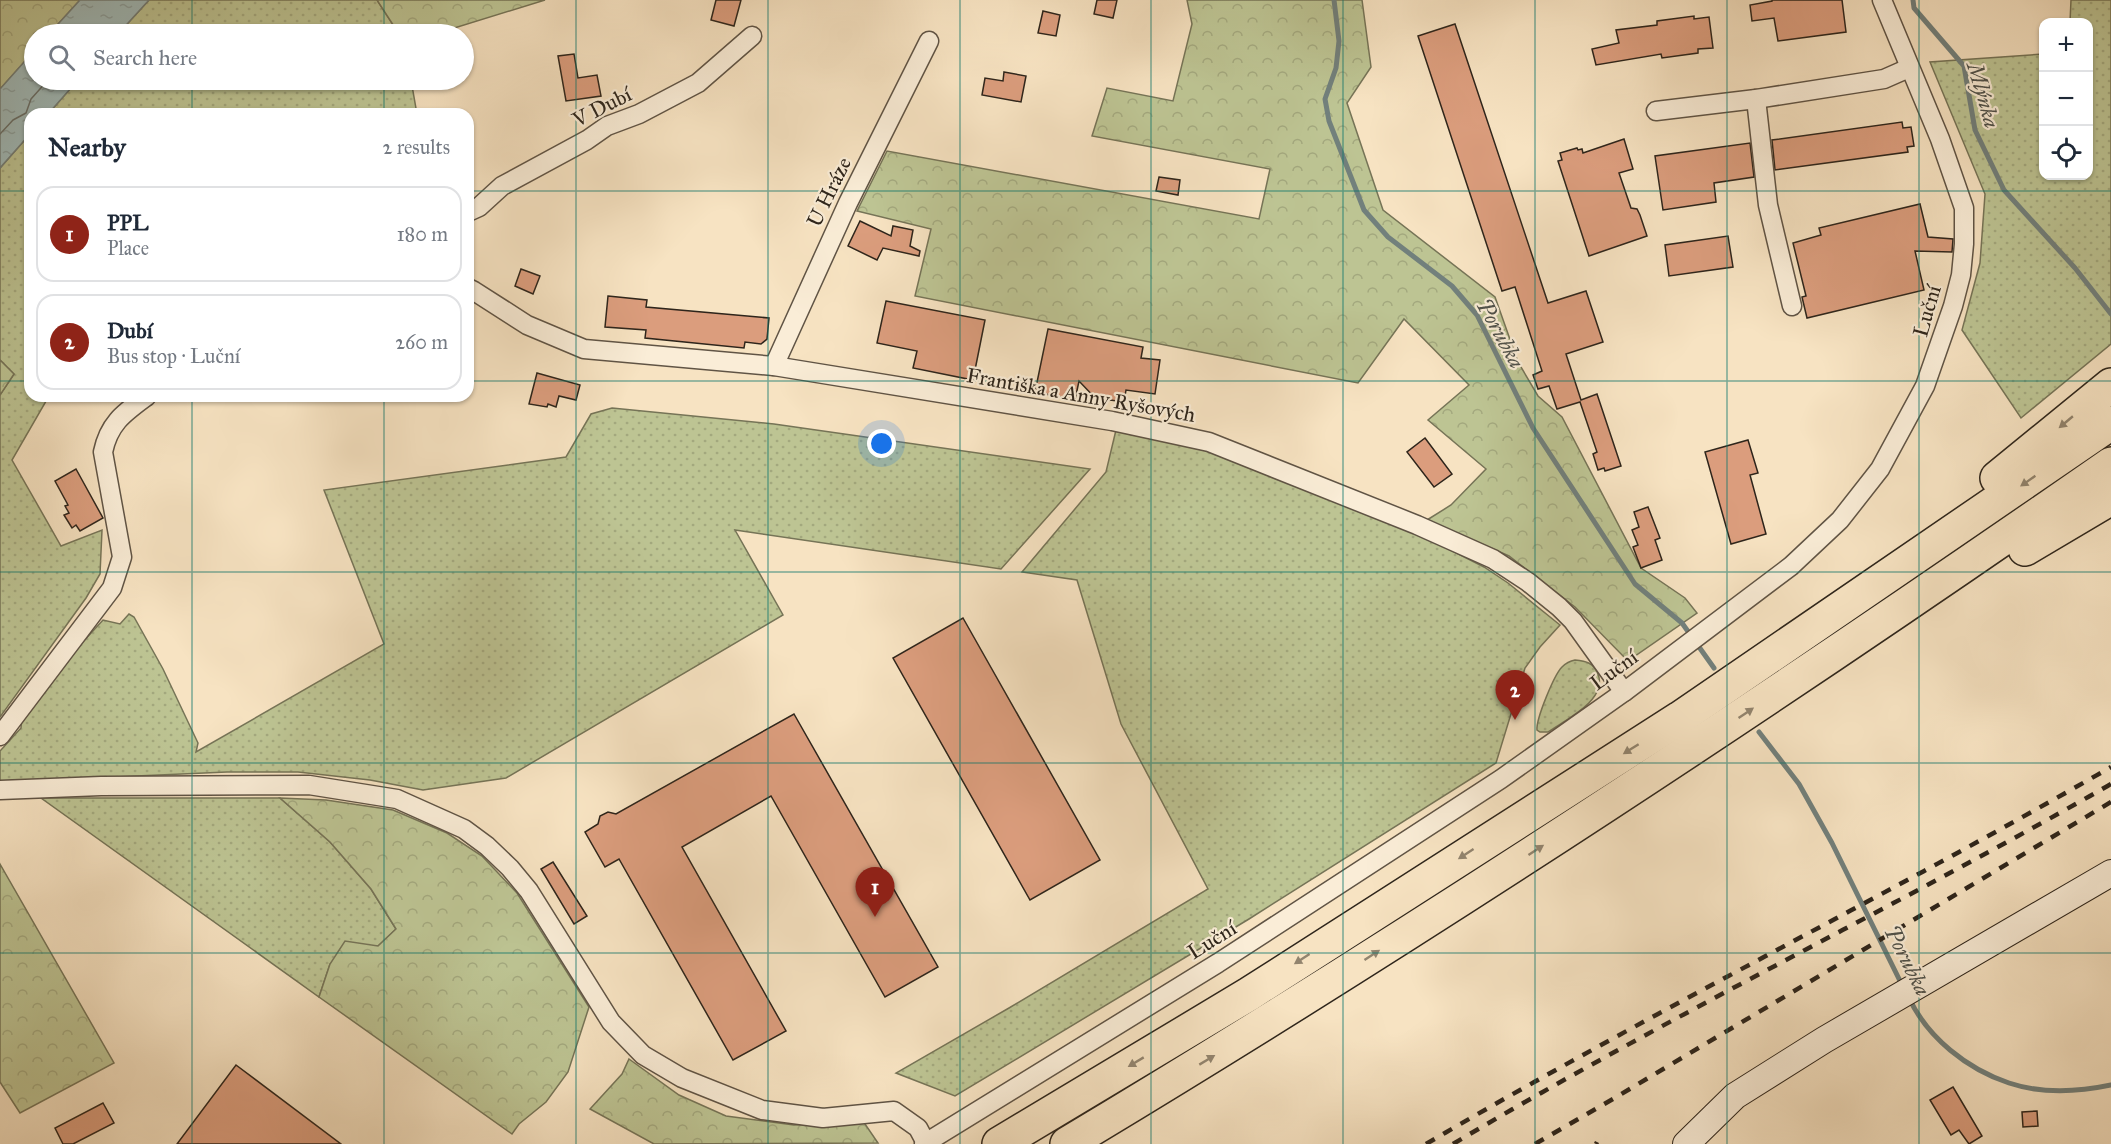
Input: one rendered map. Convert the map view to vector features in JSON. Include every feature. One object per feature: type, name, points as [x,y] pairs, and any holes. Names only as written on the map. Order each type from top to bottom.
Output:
[{"type":"highway","points":[[1775,653],[1824,601],[1979,491],[2111,385]]},
{"type":"highway","points":[[999,1144],[1249,994],[1680,718],[2111,423]]},
{"type":"highway","points":[[1067,1144],[1234,1044],[1699,746],[2111,464]]},
{"type":"highway","points":[[1794,681],[1917,617],[2111,498]]},
{"type":"street","name":"Luční","points":[[925,1144],[1228,957],[1492,786],[1728,615],[1791,566],[1840,520],[1880,469],[1925,386],[1940,349],[1961,275],[1964,244],[1964,208],[1940,139],[1882,0]]},
{"type":"street","name":"V Dubí","points":[[474,209],[502,186],[587,140],[607,126],[639,114],[698,83],[752,36]]},
{"type":"street","name":"U Hráze","points":[[774,366],[848,203],[929,41]]},
{"type":"street","points":[[1656,111],[1756,99],[1884,79],[1909,68]]},
{"type":"street","points":[[1756,99],[1768,205],[1792,306]]},
{"type":"street","name":"Františka a Anny Ryšových","points":[[474,292],[527,326],[584,349],[774,366],[1112,421],[1209,442],[1417,525],[1493,559],[1528,582],[1573,621],[1624,692]]},
{"type":"street","points":[[0,735],[112,588],[122,557],[103,452],[106,435],[121,415],[139,402]]},
{"type":"street","points":[[0,790],[101,786],[309,785],[397,799],[464,829],[487,846],[510,868],[529,891],[611,1022],[643,1055],[682,1078],[762,1110],[823,1118],[894,1111],[918,1128],[925,1144]]},
{"type":"street","points":[[1686,1144],[1735,1096],[1824,1040],[2111,873]]},
{"type":"green space","points":[[0,0],[80,0],[58,24],[24,24],[24,62],[0,89]]},
{"type":"green space","points":[[149,0],[377,0],[393,24],[127,24]]},
{"type":"green space","points":[[377,0],[545,0],[467,24],[393,24]]},
{"type":"green space","points":[[1187,0],[1362,0],[1371,67],[1347,103],[1383,210],[1495,297],[1518,362],[1538,396],[1562,417],[1641,568],[1685,598],[1697,613],[1635,656],[1625,658],[1575,607],[1509,556],[1427,520],[1451,505],[1486,469],[1428,420],[1469,385],[1404,319],[1358,383],[915,296],[931,229],[857,211],[887,151],[1259,219],[1270,169],[1092,136],[1107,88],[1173,101],[1192,24]]},
{"type":"green space","points":[[2071,0],[2111,0],[2111,344],[2021,418],[1962,330],[1980,263],[1985,194],[1930,62],[2039,54],[2039,180],[2093,180],[2093,18],[2070,18]]},
{"type":"green space","points":[[69,90],[413,90],[416,108],[53,108]]},
{"type":"green space","points":[[24,141],[24,402],[46,402],[12,460],[61,546],[102,530],[100,574],[86,598],[0,717],[0,395],[14,374],[0,360],[0,168]]},
{"type":"green space","points":[[0,360],[14,374],[0,395]]},
{"type":"green space","points":[[612,408],[774,424],[1090,469],[1001,569],[735,530],[783,615],[506,778],[423,790],[370,780],[298,772],[227,772],[0,782],[0,751],[21,728],[22,716],[58,669],[103,620],[120,624],[129,614],[134,617],[163,669],[198,743],[196,752],[384,644],[324,490],[566,457],[591,414]]},
{"type":"green space","points":[[1116,430],[1218,451],[1433,541],[1484,567],[1508,583],[1560,625],[1525,668],[1496,763],[1249,919],[955,1096],[896,1073],[1208,889],[1121,724],[1077,580],[1022,572],[1106,472]]},
{"type":"green space","points":[[1575,660],[1589,663],[1594,667],[1598,674],[1597,692],[1591,701],[1574,715],[1548,732],[1540,732],[1537,730],[1537,724],[1546,697],[1559,672],[1568,662]]},
{"type":"green space","points":[[41,798],[280,798],[330,842],[371,889],[396,929],[378,946],[330,964],[319,997]]},
{"type":"green space","points":[[280,798],[326,800],[393,810],[447,833],[482,856],[517,893],[589,1007],[568,1072],[546,1102],[519,1124],[512,1134],[319,997],[330,964],[345,941],[378,946],[396,929],[371,889],[330,842]]},
{"type":"green space","points":[[0,864],[114,1063],[20,1113],[0,1082]]},
{"type":"green space","points":[[629,1059],[679,1095],[726,1116],[794,1125],[863,1121],[878,1143],[654,1144],[590,1109],[622,1074]]},
{"type":"water","points":[[80,0],[149,0],[127,24],[58,24]]},
{"type":"water","points":[[24,62],[24,90],[69,90],[53,108],[24,108],[24,141],[0,168],[0,89]]},
{"type":"building","points":[[716,0],[741,0],[734,26],[711,20]]},
{"type":"building","points":[[1097,0],[1117,0],[1113,18],[1094,14]]},
{"type":"building","points":[[1772,0],[1842,0],[1846,32],[1778,41],[1774,18],[1752,21],[1750,5]]},
{"type":"building","points":[[1043,11],[1060,15],[1056,36],[1038,33]]},
{"type":"building","points":[[1694,16],[1694,19],[1709,17],[1713,48],[1698,49],[1698,53],[1662,58],[1661,54],[1596,65],[1592,49],[1619,43],[1616,30],[1657,25],[1657,21]]},
{"type":"building","points":[[1455,24],[1548,303],[1586,291],[1603,342],[1566,354],[1581,400],[1597,394],[1621,466],[1605,471],[1604,468],[1598,470],[1593,454],[1597,452],[1580,402],[1557,409],[1549,386],[1538,389],[1533,375],[1542,371],[1515,287],[1502,291],[1418,36]]},
{"type":"building","points":[[574,54],[578,78],[597,75],[601,96],[566,101],[558,56]]},
{"type":"building","points":[[1004,72],[1026,76],[1021,102],[982,95],[985,78],[1003,81]]},
{"type":"building","points":[[1902,122],[1903,128],[1911,127],[1914,146],[1907,147],[1908,152],[1775,170],[1772,140]]},
{"type":"building","points":[[1624,139],[1633,169],[1619,173],[1631,208],[1637,209],[1647,236],[1589,256],[1558,161],[1562,160],[1560,153],[1577,148],[1582,149],[1583,153]]},
{"type":"building","points":[[1750,143],[1754,177],[1714,183],[1716,202],[1663,210],[1655,156]]},
{"type":"building","points":[[1159,177],[1180,180],[1178,195],[1156,191]]},
{"type":"building","points":[[1920,204],[1928,237],[1953,239],[1952,252],[1915,251],[1924,290],[1807,318],[1802,297],[1806,296],[1793,243],[1821,235],[1819,228]]},
{"type":"building","points":[[860,221],[891,236],[893,226],[913,230],[910,246],[920,251],[919,256],[883,248],[877,260],[848,246]]},
{"type":"building","points":[[1728,236],[1733,267],[1669,276],[1665,245]]},
{"type":"building","points":[[521,269],[540,276],[533,294],[515,286]]},
{"type":"building","points":[[608,296],[647,300],[646,307],[769,318],[767,339],[761,344],[745,342],[744,348],[645,338],[646,330],[605,327]]},
{"type":"building","points":[[886,301],[985,320],[973,380],[913,368],[917,351],[877,343]]},
{"type":"building","points":[[1048,329],[1143,347],[1141,358],[1160,360],[1155,394],[1126,390],[1124,402],[1098,401],[1079,381],[1075,400],[1035,392]]},
{"type":"building","points":[[537,373],[580,385],[576,400],[559,396],[556,407],[548,404],[547,407],[529,404]]},
{"type":"building","points":[[1425,438],[1452,474],[1434,487],[1407,452]]},
{"type":"building","points":[[1748,440],[1758,473],[1750,475],[1766,534],[1731,544],[1705,452]]},
{"type":"building","points":[[76,469],[103,518],[80,531],[76,525],[72,528],[64,515],[69,513],[65,506],[68,505],[55,481]]},
{"type":"building","points":[[1648,507],[1660,538],[1655,540],[1662,560],[1641,568],[1633,547],[1638,545],[1632,530],[1639,527],[1634,512]]},
{"type":"building","points":[[963,618],[1100,860],[1030,900],[893,658]]},
{"type":"building","points":[[794,714],[938,967],[885,997],[771,796],[682,847],[786,1031],[733,1060],[619,859],[605,867],[585,832],[598,824],[600,816],[608,812],[616,814]]},
{"type":"building","points":[[553,862],[587,916],[574,924],[541,869]]},
{"type":"building","points":[[236,1065],[341,1144],[177,1144]]},
{"type":"building","points":[[1953,1087],[1982,1136],[1969,1144],[1959,1130],[1951,1135],[1930,1100]]},
{"type":"building","points":[[103,1103],[114,1123],[73,1144],[63,1144],[55,1128]]},
{"type":"building","points":[[2037,1111],[2038,1126],[2023,1127],[2022,1112]]},
{"type":"waterway","name":"Porubka","points":[[1334,0],[1339,41],[1336,68],[1325,99],[1329,121],[1364,210],[1388,237],[1452,286],[1477,315],[1533,428],[1635,584],[1682,623],[1714,668]]},
{"type":"waterway","name":"Mlýnka","points":[[1913,0],[1914,8],[1964,66],[1975,130],[2004,190],[2075,268],[2111,314]]},
{"type":"waterway","name":"Porubka","points":[[1759,732],[1799,784],[1832,843],[1903,987]]},
{"type":"waterway","name":"Porubka","points":[[1909,998],[1917,1013],[1938,1039],[1964,1060],[1993,1077],[2022,1087],[2047,1090],[2086,1089],[2111,1085]]},
{"type":"railway","points":[[1426,1144],[1596,1048],[2111,767]]},
{"type":"railway","points":[[1453,1144],[1616,1051],[1947,875],[2111,784]]},
{"type":"railway","points":[[1535,1144],[2111,802]]},
{"type":"place","name":"Dubí","points":[[1515,720]]},
{"type":"place","name":"PPL","points":[[875,917]]}]
